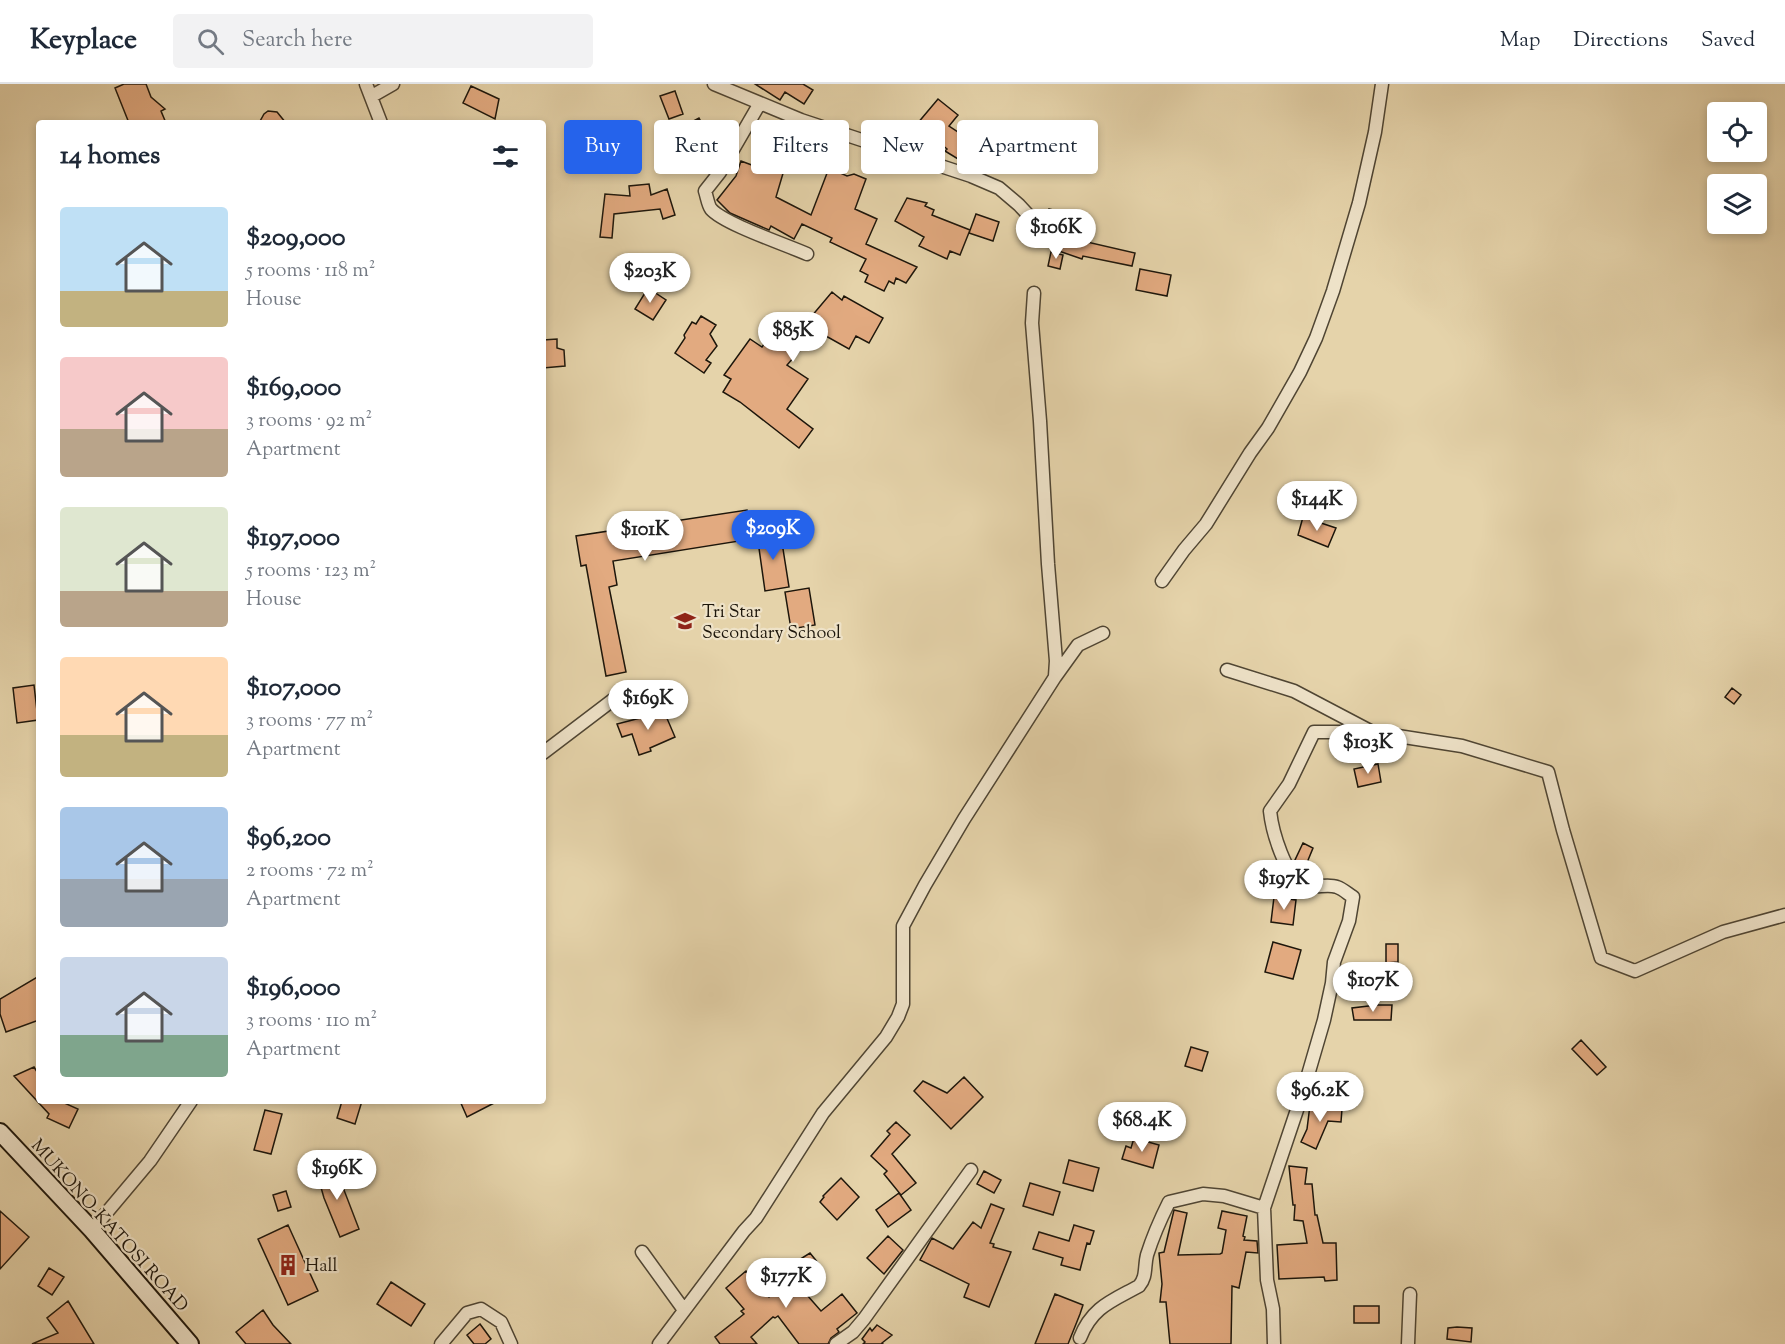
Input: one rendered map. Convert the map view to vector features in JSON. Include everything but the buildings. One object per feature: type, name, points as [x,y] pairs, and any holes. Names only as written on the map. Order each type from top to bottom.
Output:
[{"type":"main road","name":"MUKONO-KATOSI ROAD","points":[[3,1141],[92,1230],[190,1344]]},
{"type":"street","points":[[366,84],[380,120]]},
{"type":"street","points":[[372,96],[393,84]]},
{"type":"street","points":[[714,84],[801,120],[971,176],[999,188],[1025,212],[1046,240]]},
{"type":"street","points":[[1162,581],[1206,524],[1268,428],[1300,372],[1316,338],[1336,282],[1359,202],[1375,132],[1382,84]]},
{"type":"street","points":[[760,103],[720,172],[705,191],[711,209],[723,218],[807,254]]},
{"type":"street","points":[[1034,293],[1032,323],[1040,421],[1047,564],[1056,661],[1055,677]]},
{"type":"street","points":[[659,1344],[756,1218],[823,1113],[886,1037],[903,1004],[903,926],[925,885],[964,819],[1055,677],[1078,645],[1103,633]]},
{"type":"street","points":[[1227,670],[1294,691],[1372,732]]},
{"type":"street","points":[[546,751],[618,696]]},
{"type":"street","points":[[1274,1344],[1273,1309],[1267,1280],[1264,1208],[1309,1071],[1328,1001],[1334,962],[1349,921],[1353,897],[1336,886],[1312,887],[1302,884],[1286,865],[1272,825],[1270,811],[1289,784],[1314,732],[1372,732],[1462,746],[1548,772],[1601,958],[1635,972],[1723,932],[1785,915]]},
{"type":"street","points":[[92,1230],[150,1161],[189,1104]]},
{"type":"street","points":[[836,1344],[853,1332],[864,1320],[971,1170]]},
{"type":"street","points":[[1080,1338],[1086,1323],[1098,1309],[1143,1282],[1156,1226],[1169,1203],[1203,1194],[1224,1196],[1264,1208]]},
{"type":"street","points":[[642,1252],[684,1310]]},
{"type":"street","points":[[1408,1344],[1410,1294]]},
{"type":"street","points":[[441,1344],[466,1313],[481,1309],[501,1322],[511,1344]]},
{"type":"place","name":"Tri Star Secondary School","points":[[685,621]]},
{"type":"place","name":"Hall","points":[[288,1265]]}]
